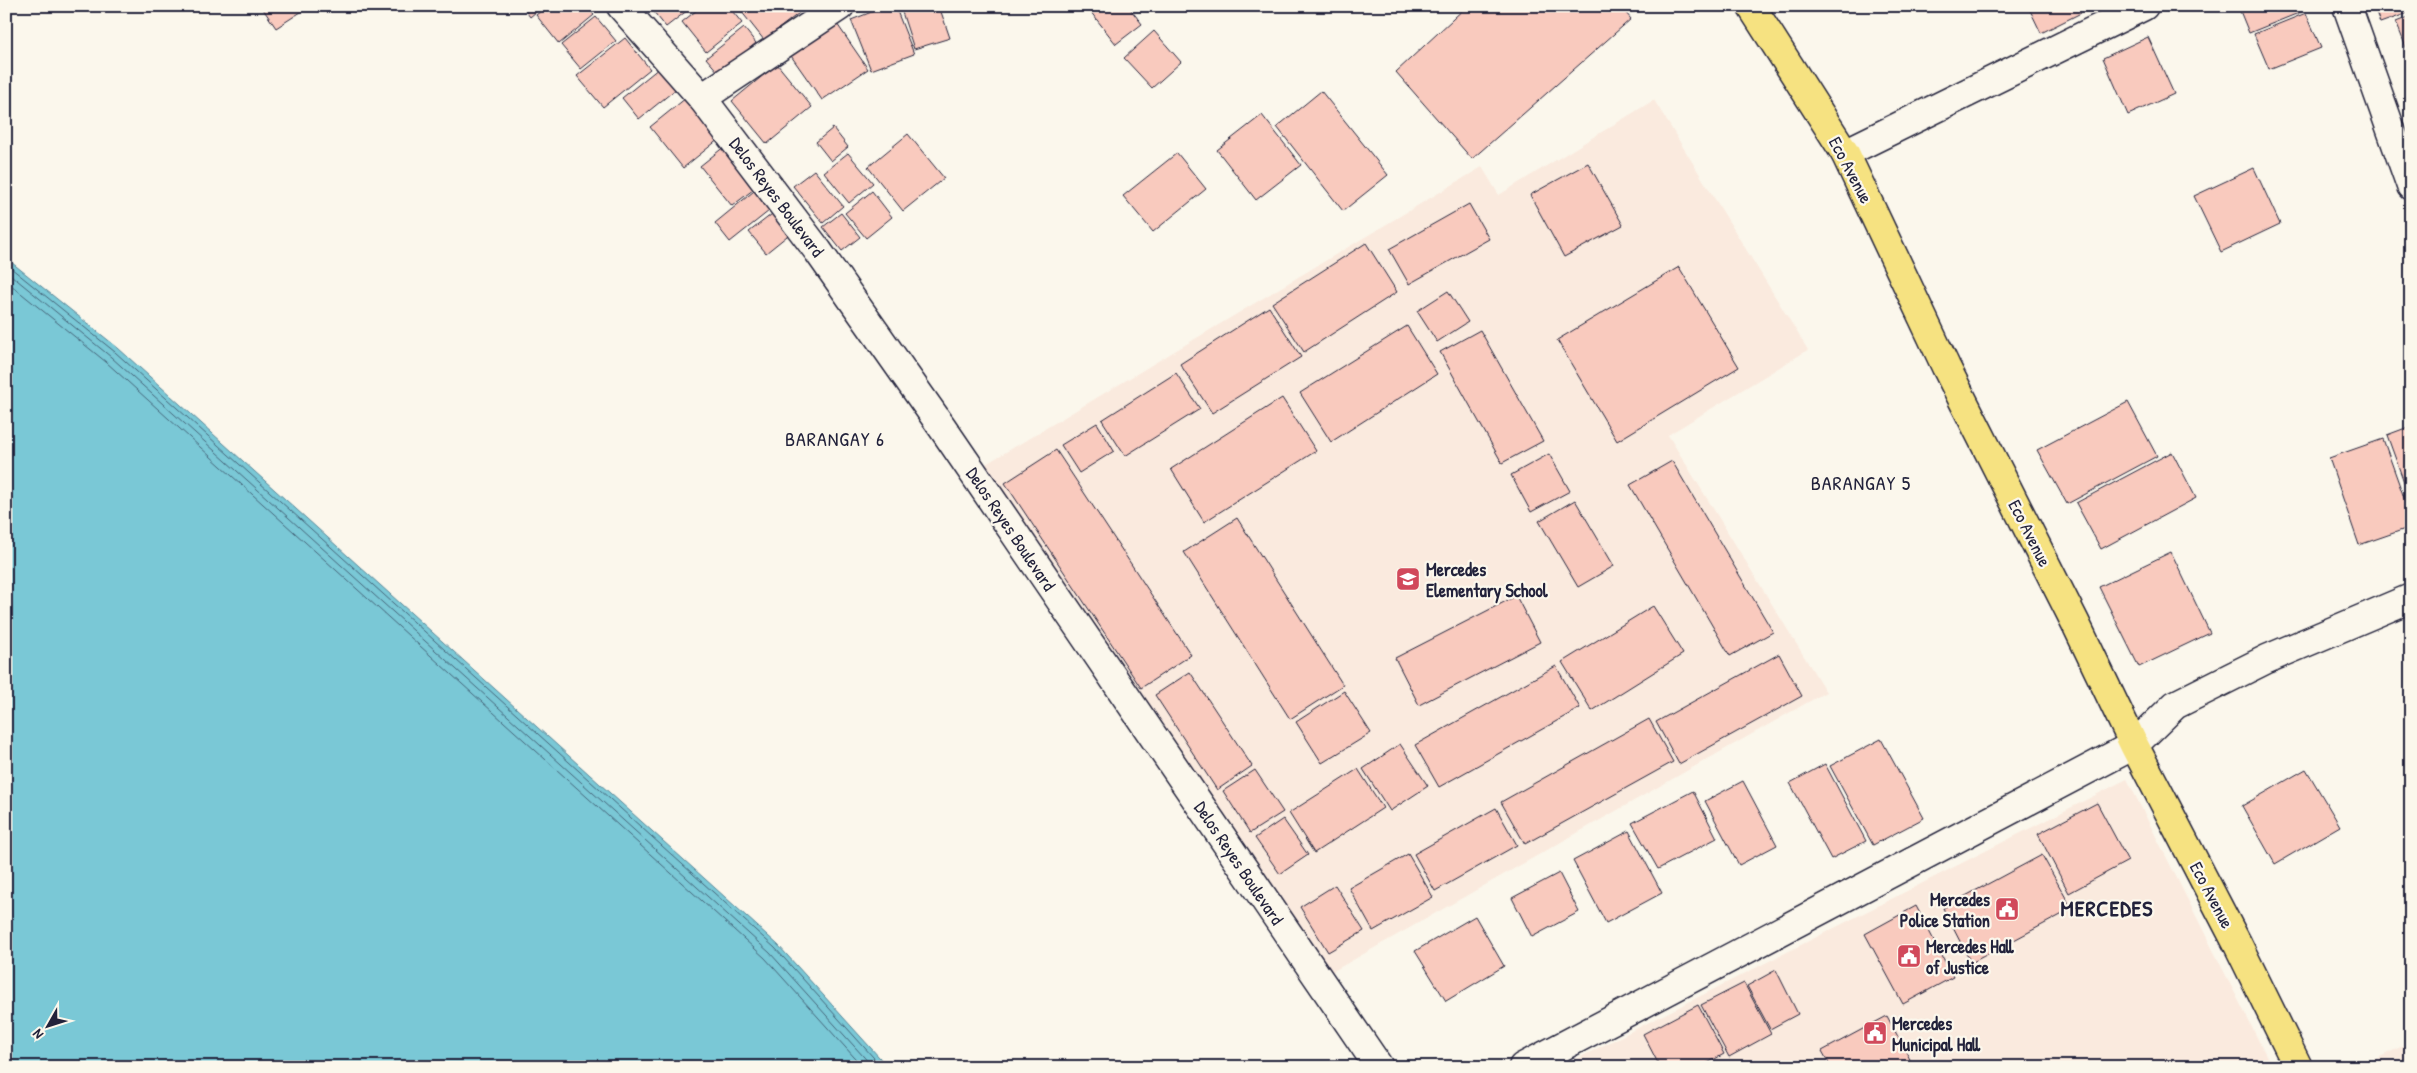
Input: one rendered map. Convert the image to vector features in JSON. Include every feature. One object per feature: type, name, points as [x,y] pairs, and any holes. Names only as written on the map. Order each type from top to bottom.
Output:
[{"type":"main road","name":"Eco Avenue","points":[[1751,6],[1845,153],[1946,367],[2075,622],[2134,745],[2238,945],[2298,1067]]},
{"type":"street","name":"Delos Reyes Boulevard","points":[[622,6],[702,98],[818,251],[942,427],[1379,1067]]},
{"type":"street","points":[[702,98],[840,6]]},
{"type":"street","points":[[1845,153],[2144,6]]},
{"type":"street","points":[[2347,6],[2411,186]]},
{"type":"street","points":[[1523,1067],[2134,745],[2176,705],[2267,659],[2411,598]]},
{"type":"shaded area","name":"Mercedes Elementary School","points":[[1654,100],[1808,350],[1668,435],[1826,692],[1330,973],[981,467],[1482,167],[1499,195]]},
{"type":"shaded area","points":[[2127,779],[2272,1067],[1561,1067]]},
{"type":"shaded area","points":[[2411,1042],[2411,1067],[2359,1067]]},
{"type":"water","points":[[6,258],[118,348],[778,945],[888,1067],[6,1067]]},
{"type":"building","points":[[261,6],[302,6],[304,10],[276,28]]},
{"type":"building","points":[[522,6],[543,6],[530,17]]},
{"type":"building","points":[[547,6],[586,6],[594,15],[559,44],[536,15]]},
{"type":"building","points":[[649,6],[693,6],[666,27]]},
{"type":"building","points":[[702,6],[728,6],[742,23],[706,52],[682,22]]},
{"type":"building","points":[[737,6],[800,6],[803,10],[764,40]]},
{"type":"building","points":[[887,6],[895,6],[914,54],[871,70],[851,20]]},
{"type":"building","points":[[900,6],[939,6],[950,38],[914,49]]},
{"type":"building","points":[[1086,6],[1128,6],[1142,24],[1116,44]]},
{"type":"building","points":[[1467,6],[1620,6],[1631,19],[1472,159],[1396,72]]},
{"type":"building","points":[[2028,6],[2077,6],[2081,13],[2041,33]]},
{"type":"building","points":[[2238,6],[2305,6],[2306,10],[2249,33]]},
{"type":"building","points":[[2374,6],[2411,6],[2411,12],[2380,23]]},
{"type":"building","points":[[2306,13],[2321,48],[2269,69],[2254,34]]},
{"type":"building","points":[[2411,16],[2411,60],[2396,22]]},
{"type":"building","points":[[596,17],[616,41],[581,69],[561,45]]},
{"type":"building","points":[[835,21],[868,69],[822,100],[789,53]]},
{"type":"building","points":[[744,28],[756,43],[719,73],[706,58]]},
{"type":"building","points":[[1154,31],[1181,62],[1152,88],[1124,58]]},
{"type":"building","points":[[2148,37],[2174,94],[2128,115],[2103,58]]},
{"type":"building","points":[[625,38],[650,69],[603,107],[577,76]]},
{"type":"building","points":[[777,64],[812,107],[767,144],[732,101]]},
{"type":"building","points":[[659,68],[676,89],[639,119],[622,98]]},
{"type":"building","points":[[1321,91],[1388,175],[1343,211],[1277,127]]},
{"type":"building","points":[[686,98],[719,139],[683,168],[650,127]]},
{"type":"building","points":[[1262,115],[1301,165],[1256,200],[1217,150]]},
{"type":"building","points":[[833,128],[848,147],[831,161],[816,142]]},
{"type":"building","points":[[908,134],[944,178],[903,211],[868,167]]},
{"type":"building","points":[[725,146],[758,186],[732,206],[700,166]]},
{"type":"building","points":[[848,153],[873,183],[849,203],[824,172]]},
{"type":"building","points":[[1177,153],[1206,189],[1153,232],[1123,196]]},
{"type":"building","points":[[1588,163],[1623,225],[1564,257],[1530,195]]},
{"type":"building","points":[[2254,168],[2280,224],[2221,252],[2194,196]]},
{"type":"building","points":[[814,170],[843,206],[823,223],[793,186]]},
{"type":"building","points":[[759,187],[774,207],[730,242],[715,223]]},
{"type":"building","points":[[872,191],[892,217],[866,238],[845,213]]},
{"type":"building","points":[[1469,204],[1489,239],[1409,284],[1389,249]]},
{"type":"building","points":[[776,211],[792,232],[766,253],[749,232]]},
{"type":"building","points":[[841,213],[860,237],[842,251],[823,227]]},
{"type":"building","points":[[1366,243],[1397,292],[1304,352],[1272,303]]},
{"type":"building","points":[[1679,267],[1739,367],[1617,441],[1557,340]]},
{"type":"building","points":[[1448,291],[1468,322],[1437,342],[1417,311]]},
{"type":"building","points":[[1269,307],[1301,357],[1212,413],[1180,364]]},
{"type":"building","points":[[1407,326],[1437,374],[1331,442],[1300,393]]},
{"type":"building","points":[[1480,330],[1543,441],[1502,463],[1440,352]]},
{"type":"building","points":[[1176,373],[1200,409],[1125,456],[1102,420]]},
{"type":"building","points":[[1282,398],[1316,451],[1204,522],[1171,469]]},
{"type":"building","points":[[2128,402],[2157,456],[2067,504],[2037,450]]},
{"type":"building","points":[[1097,423],[1114,451],[1079,473],[1061,445]]},
{"type":"building","points":[[2411,426],[2411,493],[2408,493],[2387,435]]},
{"type":"building","points":[[2383,439],[2411,517],[2411,527],[2359,545],[2329,458]]},
{"type":"building","points":[[1056,450],[1191,655],[1141,688],[1005,483]]},
{"type":"building","points":[[2172,452],[2196,498],[2101,549],[2076,503]]},
{"type":"building","points":[[1549,454],[1570,491],[1531,512],[1511,475]]},
{"type":"building","points":[[1672,461],[1773,632],[1730,656],[1630,485]]},
{"type":"building","points":[[1575,500],[1614,566],[1578,587],[1539,521]]},
{"type":"building","points":[[1237,518],[1343,685],[1290,719],[1184,552]]},
{"type":"building","points":[[2171,552],[2210,633],[2139,667],[2099,587]]},
{"type":"building","points":[[1516,596],[1540,642],[1419,705],[1395,658]]},
{"type":"building","points":[[1653,606],[1683,654],[1592,711],[1562,662]]},
{"type":"building","points":[[1779,654],[1802,696],[1679,764],[1656,722]]},
{"type":"building","points":[[1556,666],[1580,708],[1439,787],[1415,745]]},
{"type":"building","points":[[1190,672],[1252,766],[1217,790],[1155,695]]},
{"type":"building","points":[[1344,691],[1371,733],[1322,763],[1296,722]]},
{"type":"building","points":[[1649,719],[1673,762],[1525,844],[1501,802]]},
{"type":"building","points":[[1881,739],[1924,818],[1873,845],[1830,766]]},
{"type":"building","points":[[1400,744],[1428,786],[1390,811],[1363,769]]},
{"type":"building","points":[[1825,764],[1866,841],[1831,859],[1790,783]]},
{"type":"building","points":[[1358,769],[1383,808],[1314,853],[1289,813]]},
{"type":"building","points":[[2306,769],[2340,826],[2275,864],[2242,806]]},
{"type":"building","points":[[1255,770],[1283,812],[1250,833],[1223,791]]},
{"type":"building","points":[[1743,781],[1777,845],[1739,865],[1705,801]]},
{"type":"building","points":[[1693,791],[1717,838],[1658,869],[1632,823]]},
{"type":"building","points":[[2097,803],[2128,861],[2069,893],[2038,834]]},
{"type":"building","points":[[1496,808],[1517,845],[1435,891],[1414,854]]},
{"type":"building","points":[[1283,819],[1308,855],[1280,874],[1255,838]]},
{"type":"building","points":[[1629,831],[1662,893],[1606,923],[1573,861]]},
{"type":"building","points":[[1408,854],[1433,897],[1373,931],[1349,888]]},
{"type":"building","name":"Mercedes Police Station","points":[[2042,855],[2072,909],[1971,963],[1943,908]]},
{"type":"building","points":[[1559,873],[1579,912],[1532,937],[1512,898]]},
{"type":"building","points":[[1335,885],[1364,931],[1328,952],[1300,907]]},
{"type":"building","name":"Mercedes Hall of Justice","points":[[1916,906],[1953,977],[1903,1004],[1865,934]]},
{"type":"building","points":[[1475,916],[1504,966],[1446,1001],[1415,951]]},
{"type":"building","points":[[1776,970],[1798,1014],[1770,1029],[1747,986]]},
{"type":"building","points":[[1744,983],[1771,1034],[1729,1057],[1701,1005]]},
{"type":"building","points":[[1698,1005],[1724,1054],[1700,1067],[1660,1067],[1643,1034]]},
{"type":"building","name":"Mercedes Municipal Hall","points":[[1887,1016],[1914,1067],[1831,1067],[1822,1051]]},
{"type":"place","name":"Mercedes Elementary School","points":[[1408,579]]},
{"type":"place","name":"Mercedes Police Station","points":[[2007,909]]},
{"type":"place","name":"Mercedes Hall of Justice","points":[[1909,956]]},
{"type":"place","name":"Mercedes Municipal Hall","points":[[1875,1033]]},
{"type":"district","name":"BARANGAY 6","points":[[835,438]]},
{"type":"district","name":"BARANGAY 5","points":[[1861,482]]},
{"type":"district","name":"MERCEDES","points":[[2107,908]]}]
